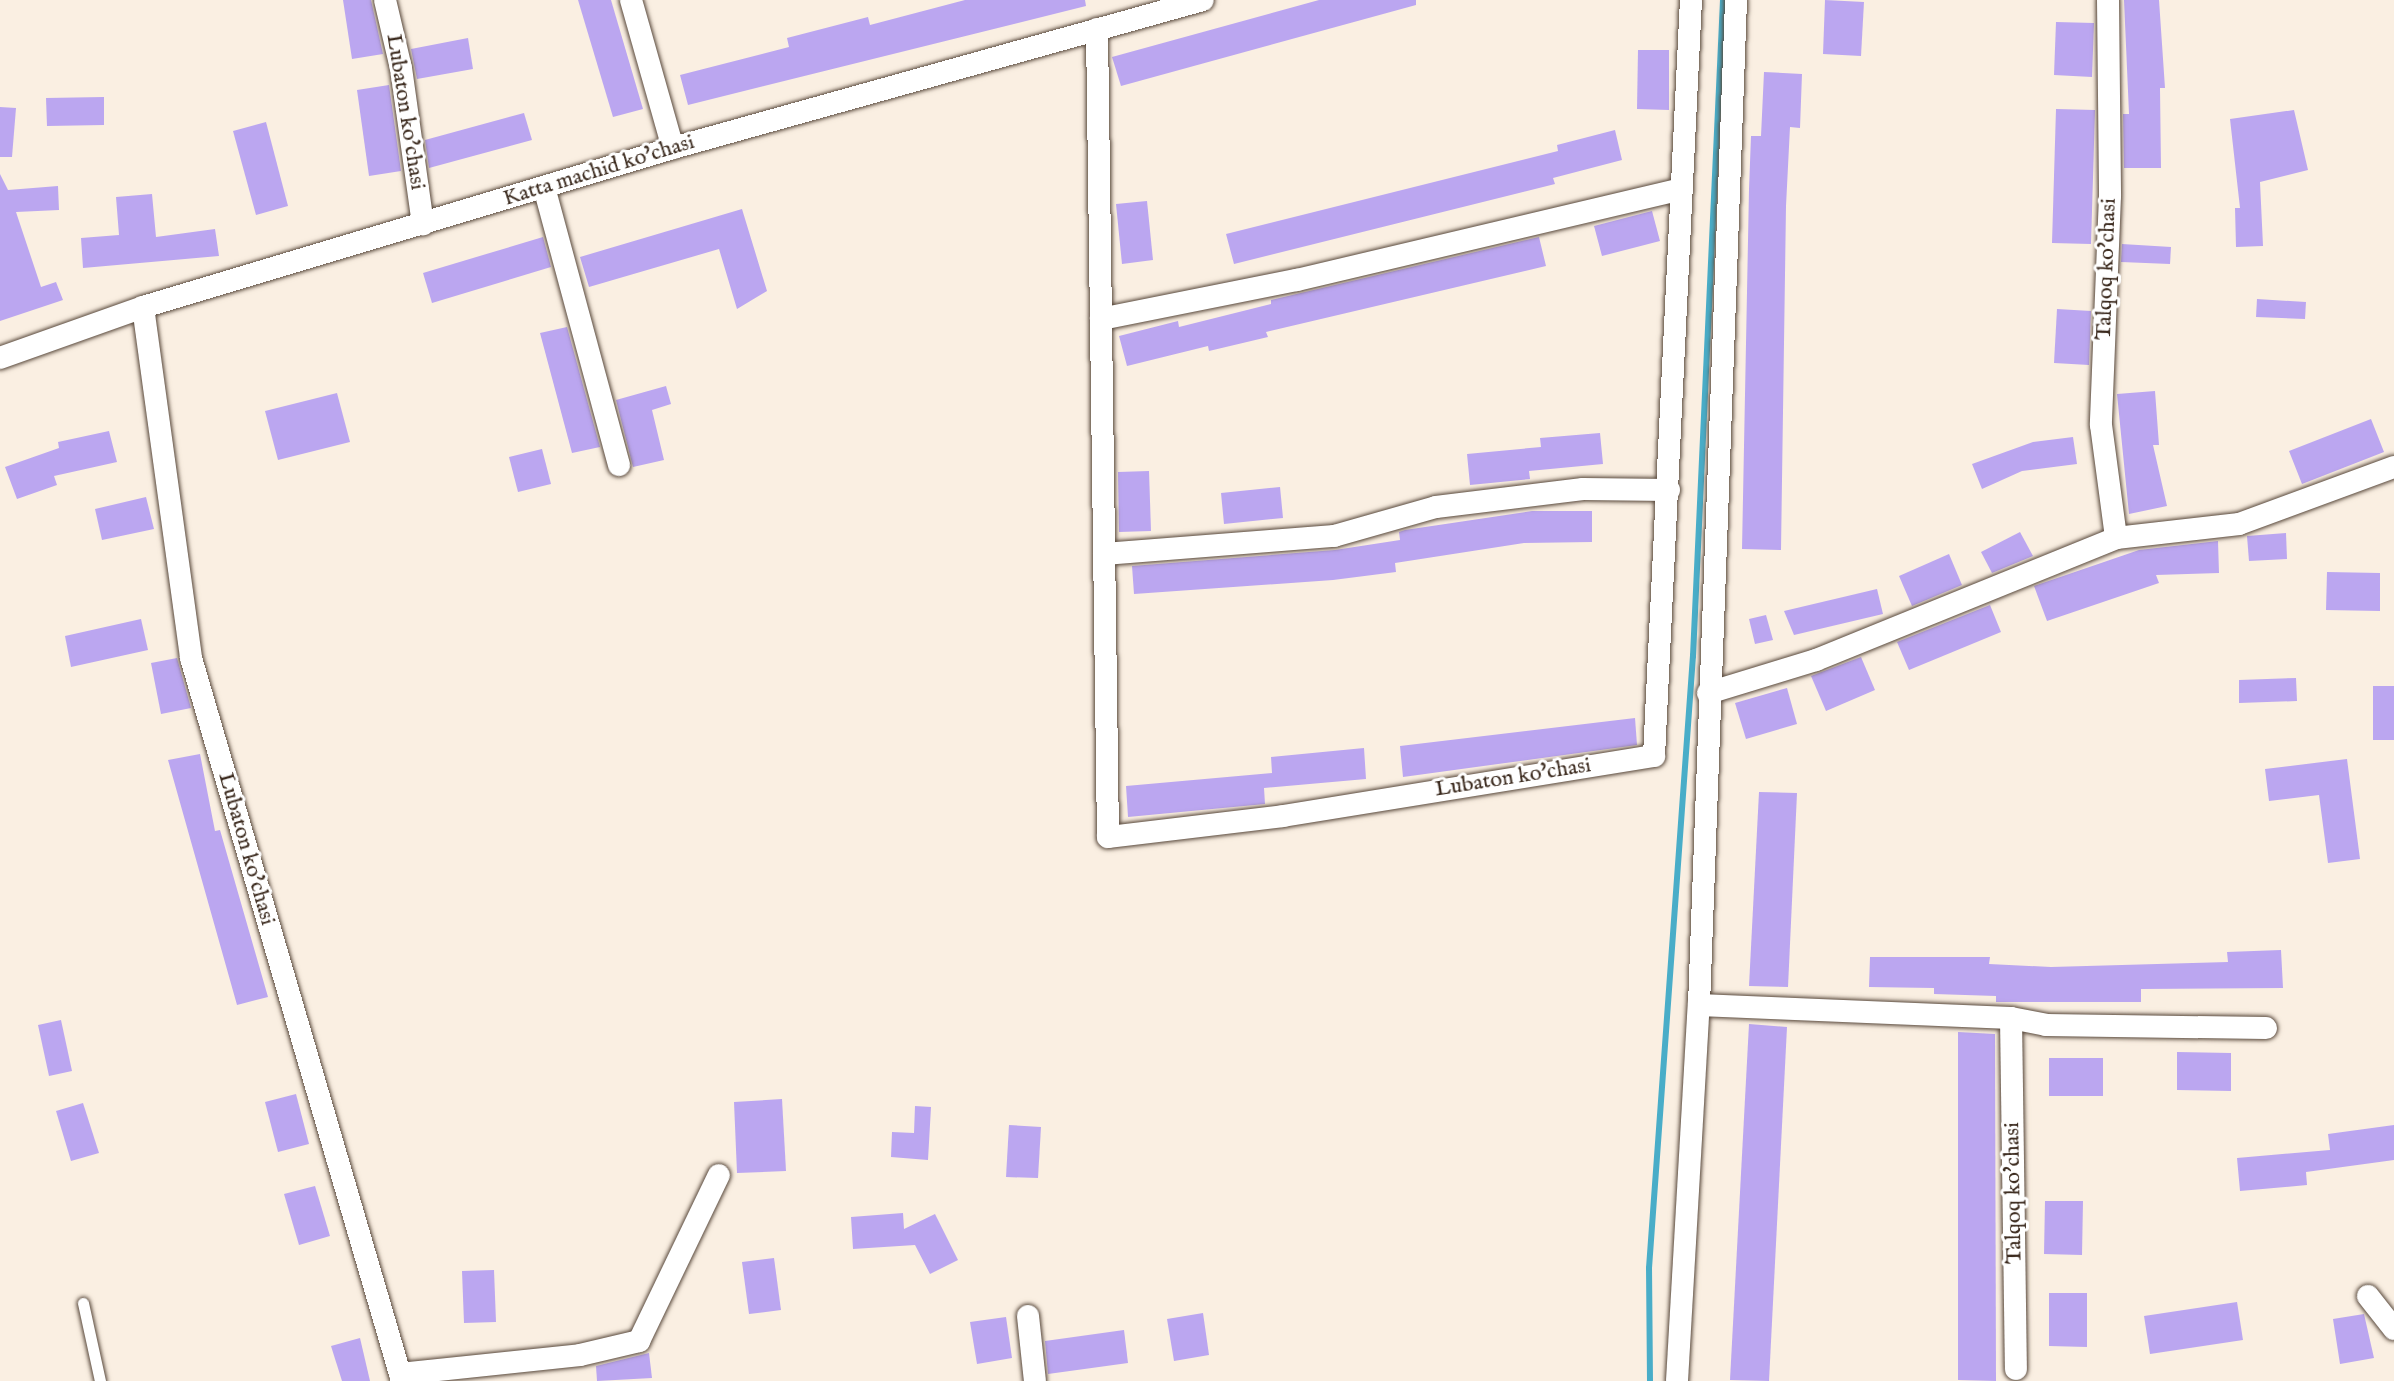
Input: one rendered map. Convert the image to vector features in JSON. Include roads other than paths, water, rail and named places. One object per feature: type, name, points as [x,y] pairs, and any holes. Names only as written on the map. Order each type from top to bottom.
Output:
[{"type":"street","name":"Lubaton ko'chasi","points":[[385,0],[401,68],[423,224]]},
{"type":"street","points":[[631,0],[673,148]]},
{"type":"street","name":"Katta machid ko'chasi","points":[[0,358],[143,307],[673,148],[1203,0]]},
{"type":"street","name":"Lubaton ko'chasi","points":[[1104,554],[1108,837],[1283,816],[1654,756],[1669,490],[1679,190],[1691,0]]},
{"type":"street","points":[[1677,1381],[1699,1005],[1708,693],[1736,0]]},
{"type":"street","name":"Talqoq ko'chasi","points":[[2108,0],[2110,196],[2101,425],[2116,538]]},
{"type":"street","points":[[1097,29],[1104,554],[1334,536],[1436,507],[1583,489],[1669,490]]},
{"type":"street","points":[[544,187],[619,465]]},
{"type":"street","points":[[1101,319],[1297,280],[1679,190]]},
{"type":"street","name":"Lubaton ko'chasi","points":[[143,307],[191,658],[401,1378]]},
{"type":"street","points":[[1708,693],[1816,660],[2116,538],[2239,524],[2394,467]]},
{"type":"street","points":[[1699,1005],[2011,1018],[2046,1025],[2266,1028]]},
{"type":"street","name":"Talqoq ko'chasi","points":[[2011,1018],[2016,1369]]},
{"type":"street","points":[[401,1378],[580,1355],[639,1341],[719,1175]]},
{"type":"street","points":[[2368,1296],[2394,1329]]},
{"type":"street","points":[[1028,1316],[1035,1381]]},
{"type":"lane","points":[[83,1303],[100,1381]]},
{"type":"waterway","points":[[1650,1381],[1649,1268],[1693,656],[1723,0]]}]
